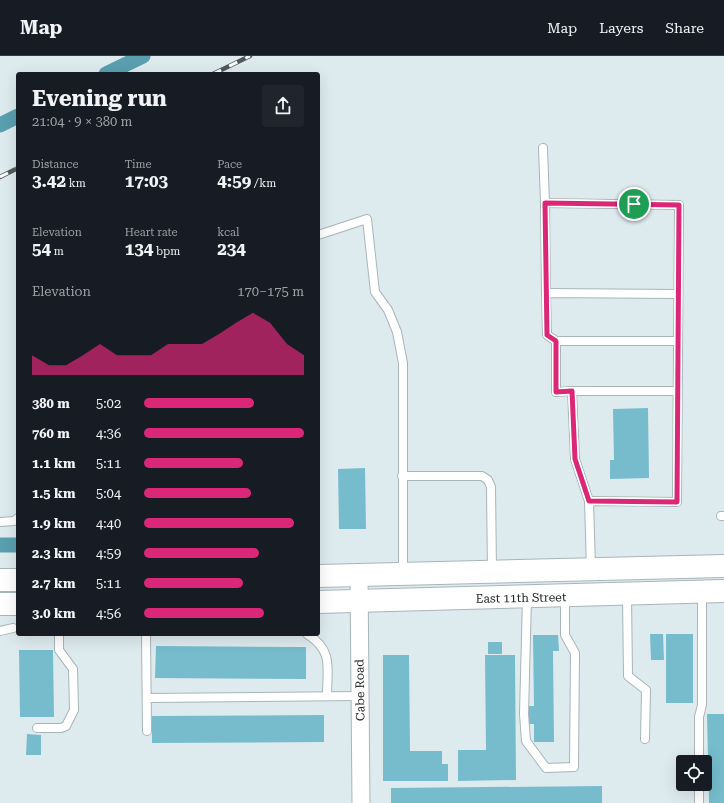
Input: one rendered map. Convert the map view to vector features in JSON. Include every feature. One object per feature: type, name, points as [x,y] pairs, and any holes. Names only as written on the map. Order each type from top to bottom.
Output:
[{"type":"main road","name":"East 11th Street","points":[[320,576],[591,571],[724,566]]},
{"type":"main road","points":[[0,580],[16,580]]},
{"type":"main road","name":"East 11th Street","points":[[320,602],[565,597],[724,591]]},
{"type":"main road","points":[[0,604],[16,604]]},
{"type":"street","name":"Cabe Road","points":[[359,576],[361,803]]},
{"type":"lane","points":[[543,148],[547,335],[556,341],[678,341]]},
{"type":"lane","points":[[545,203],[679,205],[677,502],[589,501]]},
{"type":"lane","points":[[320,234],[367,219],[375,292],[388,310],[397,332],[403,363],[402,575]]},
{"type":"lane","points":[[546,293],[678,294]]},
{"type":"lane","points":[[556,341],[556,392],[677,390]]},
{"type":"lane","points":[[572,391],[575,459],[589,501],[591,571]]},
{"type":"lane","points":[[402,476],[482,476],[488,480],[491,487],[492,573]]},
{"type":"lane","points":[[0,522],[16,520]]},
{"type":"lane","points":[[699,755],[699,717],[702,705],[702,592]]},
{"type":"lane","points":[[627,595],[628,676],[646,690],[645,739]]},
{"type":"lane","points":[[527,598],[524,714],[526,742],[546,768],[574,767],[575,653],[565,635],[565,597]]},
{"type":"lane","points":[[0,631],[13,628]]},
{"type":"lane","points":[[37,728],[61,728],[66,726],[74,710],[73,668],[59,650],[59,636]]},
{"type":"lane","points":[[146,636],[147,731]]},
{"type":"lane","points":[[310,636],[324,648],[327,657],[327,696]]},
{"type":"lane","points":[[147,698],[360,696]]},
{"type":"lane","points":[[699,791],[700,803]]},
{"type":"building","points":[[648,408],[649,478],[610,479],[610,460],[614,460],[613,409]]},
{"type":"building","points":[[365,468],[366,529],[339,529],[338,469]]},
{"type":"building","points":[[650,634],[663,634],[664,660],[651,660]]},
{"type":"building","points":[[666,634],[693,634],[693,703],[666,703]]},
{"type":"building","points":[[533,635],[558,635],[559,651],[553,651],[554,742],[534,742],[534,724],[527,724],[527,706],[534,706]]},
{"type":"building","points":[[488,642],[502,642],[502,654],[488,654]]},
{"type":"building","points":[[156,646],[306,647],[306,679],[155,678]]},
{"type":"building","points":[[19,650],[53,650],[54,717],[20,717]]},
{"type":"building","points":[[383,655],[409,655],[410,751],[442,751],[442,764],[448,764],[448,781],[383,781]]},
{"type":"building","points":[[485,655],[515,655],[516,780],[458,781],[458,750],[486,750]]},
{"type":"building","points":[[707,714],[724,714],[724,803],[709,803],[709,791],[712,791],[712,755],[708,755]]},
{"type":"building","points":[[324,715],[324,742],[152,743],[152,716]]},
{"type":"building","points":[[27,734],[41,735],[41,755],[26,755]]},
{"type":"building","points":[[602,786],[602,803],[391,803],[391,788]]},
{"type":"waterway","points":[[110,72],[143,56]]},
{"type":"waterway","points":[[0,125],[16,117]]},
{"type":"waterway","points":[[0,545],[16,545]]},
{"type":"railway","points":[[217,72],[250,56]]},
{"type":"railway","points":[[0,177],[16,169]]},
{"type":"route","points":[[545,203],[634,204],[679,205],[677,502],[589,501],[575,459],[572,391],[556,392],[556,341],[547,335],[545,203]]}]
